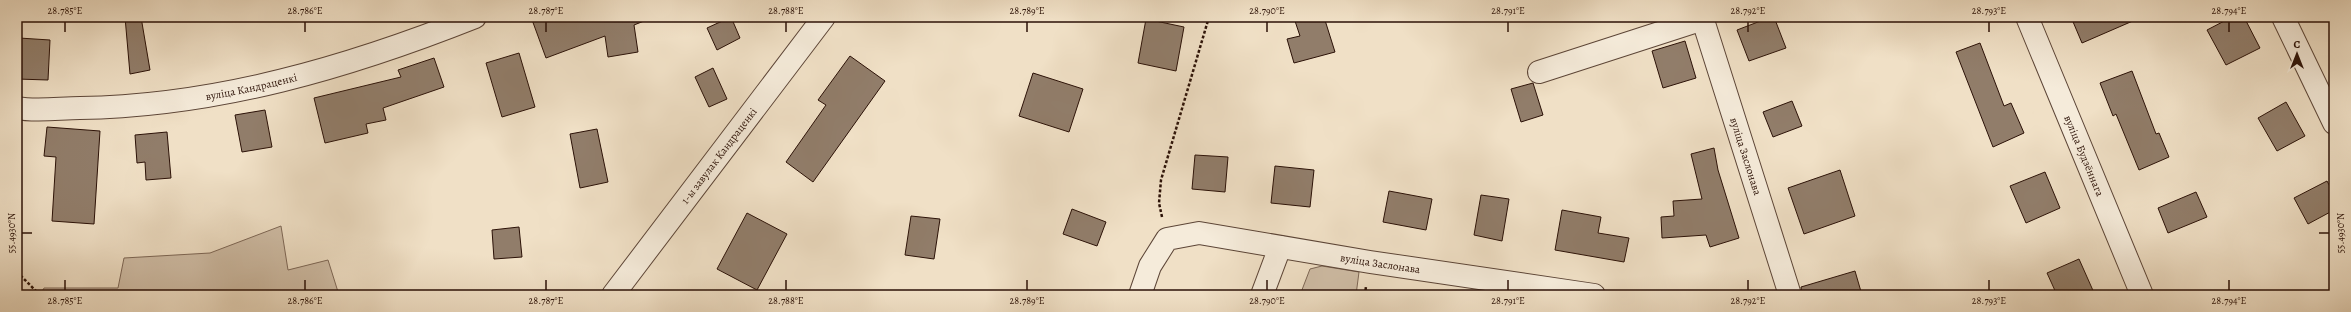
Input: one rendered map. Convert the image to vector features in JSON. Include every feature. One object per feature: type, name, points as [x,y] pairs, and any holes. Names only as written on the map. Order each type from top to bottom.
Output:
[{"type":"street","name":"вуліца Кандраценкі","points":[[18,113],[121,107],[192,100],[278,82],[421,38],[476,17]]},
{"type":"street","name":"1-ы завулак Кандраценкі","points":[[613,295],[824,17]]},
{"type":"street","name":"вуліца Будзённага","points":[[2027,17],[2142,295]]},
{"type":"street","points":[[2282,17],[2334,123]]},
{"type":"street","name":"вуліца Заслонава","points":[[1702,18],[1790,295]]},
{"type":"street","points":[[1539,72],[1702,18]]},
{"type":"street","name":"вуліца Заслонава","points":[[1167,239],[1199,232],[1594,295]]},
{"type":"street","points":[[1140,295],[1150,266],[1167,239]]},
{"type":"street","points":[[1262,295],[1280,246]]},
{"type":"path","points":[[1167,239],[1159,203],[1161,180],[1209,17]]},
{"type":"path","points":[[17,272],[40,295]]},
{"type":"shaded area","points":[[281,226],[288,270],[328,260],[339,295],[40,295],[44,288],[118,288],[124,258],[210,253]]},
{"type":"shaded area","points":[[1322,266],[1359,272],[1356,295],[1300,295],[1310,269]]},
{"type":"building","points":[[125,17],[141,17],[150,70],[130,74]]},
{"type":"building","points":[[531,17],[649,17],[649,19],[634,25],[638,52],[608,57],[605,36],[546,58]]},
{"type":"building","points":[[731,17],[740,38],[717,50],[707,28]]},
{"type":"building","points":[[1308,17],[1324,17],[1335,52],[1294,63],[1287,39],[1300,36],[1295,21]]},
{"type":"building","points":[[1774,17],[1786,48],[1749,61],[1737,30]]},
{"type":"building","points":[[2071,17],[2142,17],[2082,43]]},
{"type":"building","points":[[2232,17],[2244,17],[2260,48],[2226,65],[2207,30]]},
{"type":"building","points":[[1146,19],[1184,27],[1176,71],[1138,63]]},
{"type":"building","points":[[19,38],[50,40],[48,80],[17,79]]},
{"type":"building","points":[[1685,41],[1696,78],[1663,88],[1652,51]]},
{"type":"building","points":[[1980,43],[2004,106],[2011,103],[2024,133],[1993,147],[1956,52]]},
{"type":"building","points":[[519,53],[535,107],[502,117],[486,63]]},
{"type":"building","points":[[850,56],[885,81],[813,182],[786,162],[826,105],[818,100]]},
{"type":"building","points":[[434,58],[444,87],[383,108],[386,120],[366,124],[368,133],[325,143],[314,98],[401,77],[398,70]]},
{"type":"building","points":[[713,68],[727,99],[709,107],[695,77]]},
{"type":"building","points":[[2132,71],[2156,134],[2159,133],[2169,157],[2139,170],[2116,114],[2113,116],[2100,83]]},
{"type":"building","points":[[1033,73],[1083,89],[1069,132],[1019,116]]},
{"type":"building","points":[[1533,83],[1543,115],[1521,122],[1511,89]]},
{"type":"building","points":[[1792,101],[1802,126],[1773,137],[1763,112]]},
{"type":"building","points":[[2286,102],[2305,136],[2277,151],[2258,118]]},
{"type":"building","points":[[265,110],[272,147],[242,152],[235,115]]},
{"type":"building","points":[[47,127],[100,131],[94,224],[52,221],[56,157],[44,156]]},
{"type":"building","points":[[597,129],[608,182],[580,188],[570,134]]},
{"type":"building","points":[[167,132],[171,178],[146,180],[145,162],[137,163],[135,135]]},
{"type":"building","points":[[1714,148],[1718,170],[1739,238],[1710,247],[1706,235],[1662,238],[1661,217],[1674,216],[1673,201],[1702,199],[1691,154]]},
{"type":"building","points":[[1195,155],[1228,157],[1225,192],[1192,189]]},
{"type":"building","points":[[1275,166],[1314,170],[1310,207],[1271,203]]},
{"type":"building","points":[[1840,170],[1855,216],[1804,234],[1788,188]]},
{"type":"building","points":[[2045,172],[2060,208],[2026,223],[2010,186]]},
{"type":"building","points":[[2327,181],[2334,194],[2334,210],[2308,224],[2294,198]]},
{"type":"building","points":[[1389,191],[1432,199],[1426,230],[1383,222]]},
{"type":"building","points":[[2196,192],[2207,217],[2168,233],[2158,208]]},
{"type":"building","points":[[1481,195],[1509,199],[1502,241],[1474,235]]},
{"type":"building","points":[[1072,209],[1106,222],[1097,246],[1063,234]]},
{"type":"building","points":[[1562,210],[1601,217],[1598,233],[1629,238],[1624,262],[1555,250]]},
{"type":"building","points":[[747,213],[787,234],[757,290],[717,269]]},
{"type":"building","points":[[911,216],[940,219],[934,259],[905,255]]},
{"type":"building","points":[[519,227],[522,257],[494,259],[492,230]]},
{"type":"building","points":[[2079,259],[2095,295],[2057,295],[2047,273]]},
{"type":"building","points":[[1855,271],[1862,295],[1802,295],[1801,287]]}]
